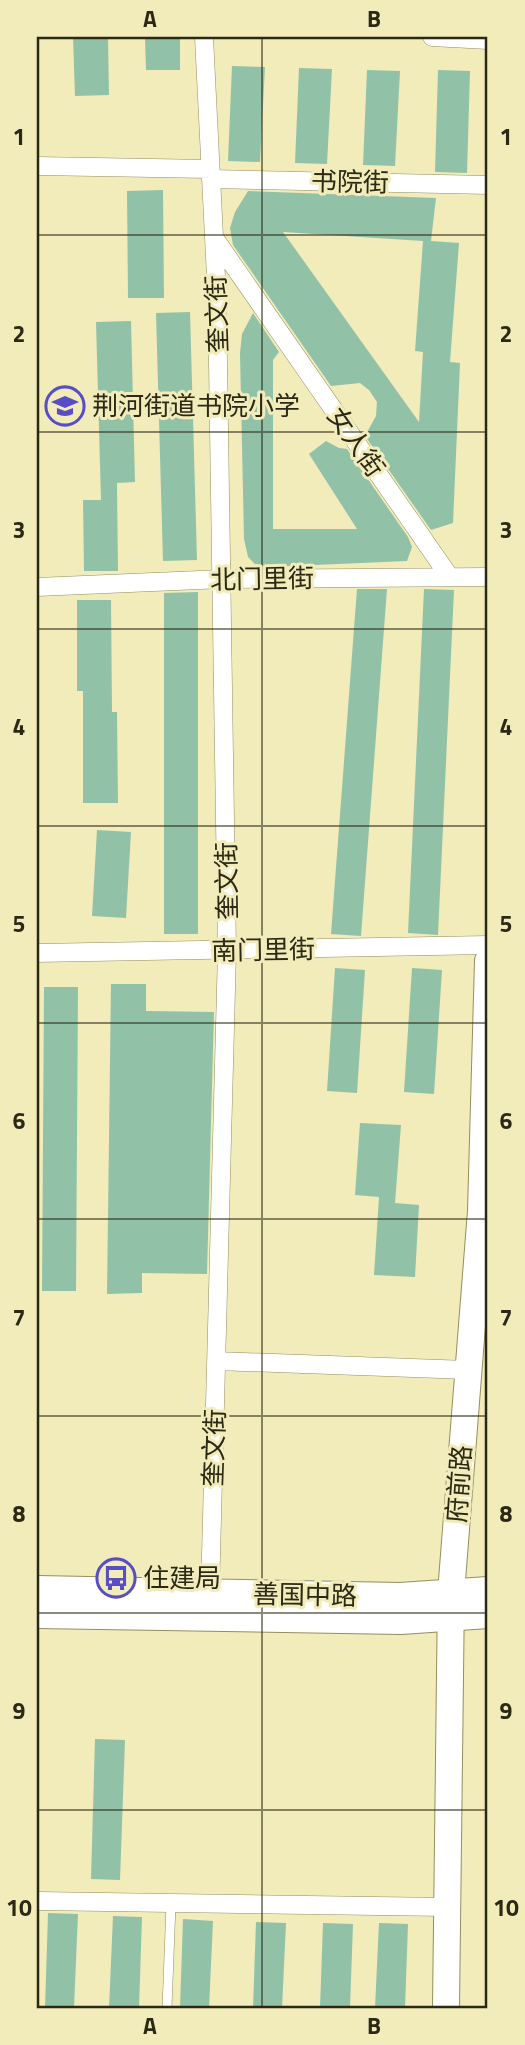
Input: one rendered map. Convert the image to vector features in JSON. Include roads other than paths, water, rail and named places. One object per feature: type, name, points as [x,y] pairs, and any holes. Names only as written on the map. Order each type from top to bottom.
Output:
[{"type":"main road","name":"府前路","points":[[446,2008],[452,1605],[481,1211],[488,961]]},
{"type":"main road","name":"善国中路","points":[[37,1590],[400,1597],[488,1614]]},
{"type":"main road","name":"善国中路","points":[[37,1614],[401,1620],[488,1591]]},
{"type":"street","name":"奎文街","points":[[204,37],[215,239],[228,951],[210,1593]]},
{"type":"street","points":[[432,37],[488,40]]},
{"type":"street","name":"书院街","points":[[37,166],[488,185]]},
{"type":"street","name":"女人街","points":[[215,239],[449,576]]},
{"type":"street","name":"北门里街","points":[[37,587],[223,579],[488,577]]},
{"type":"street","name":"南门里街","points":[[37,953],[488,945]]},
{"type":"street","points":[[217,1361],[468,1370]]},
{"type":"street","points":[[37,1901],[447,1907]]},
{"type":"lane","points":[[167,2008],[171,1904]]},
{"type":"place","name":"荆河街道书院小学","points":[[65,406]]},
{"type":"place","name":"住建局","points":[[116,1578]]}]
